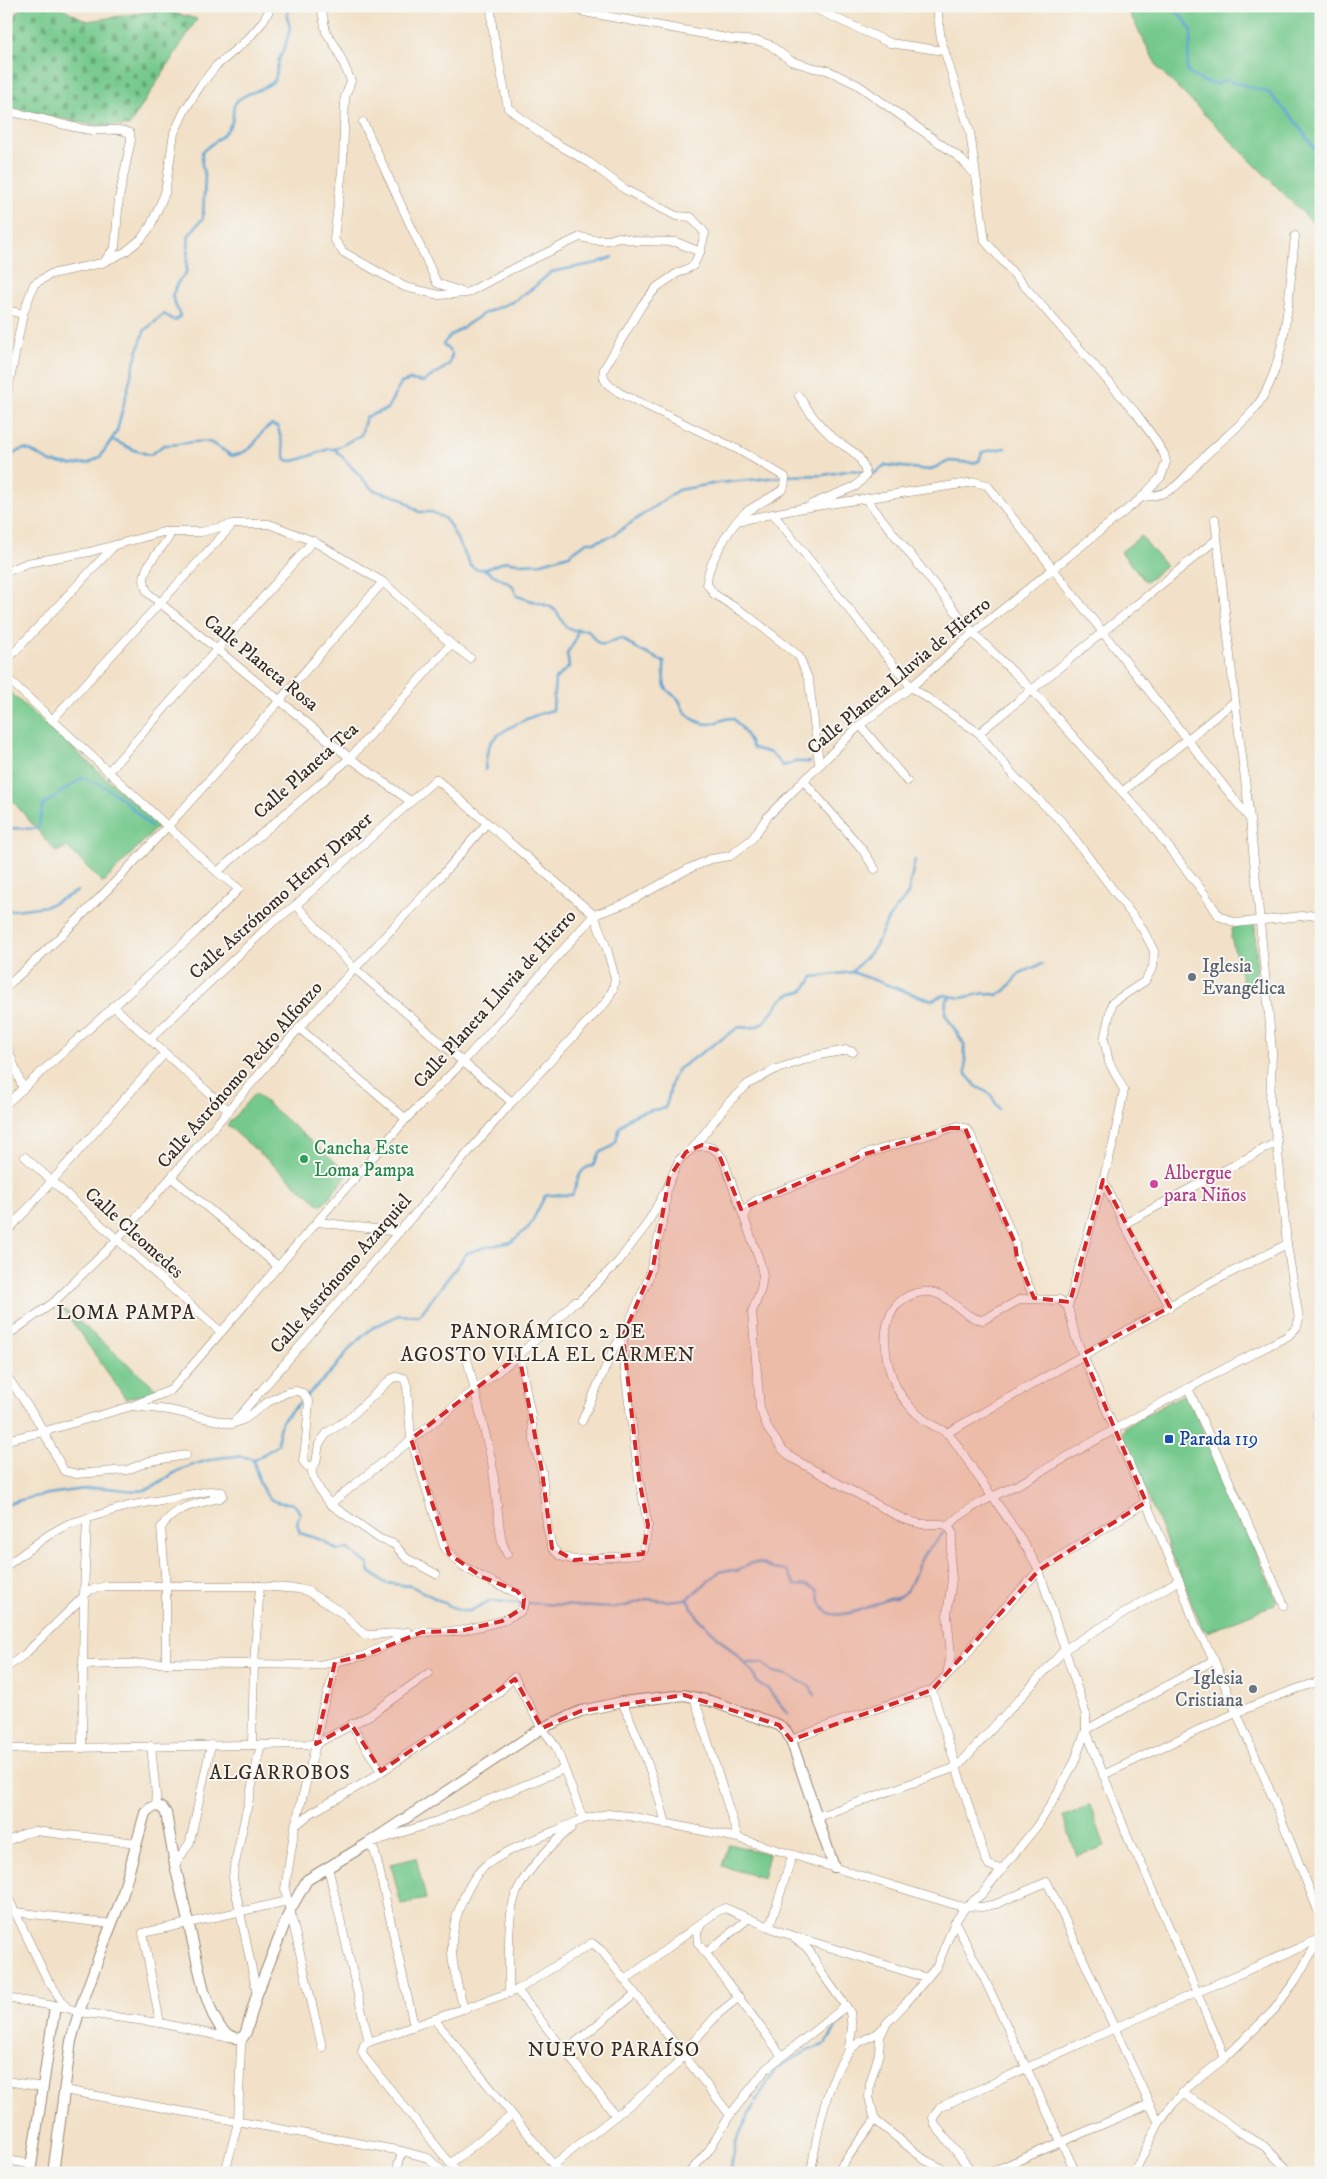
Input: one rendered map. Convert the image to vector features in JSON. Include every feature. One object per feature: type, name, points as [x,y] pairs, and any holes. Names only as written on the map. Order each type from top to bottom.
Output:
[{"type":"street","points":[[7,395],[23,314],[34,284],[51,274],[102,263],[134,245],[150,227],[165,193],[174,133],[185,110],[200,86],[216,66],[248,39],[261,24],[272,6]]},
{"type":"street","points":[[321,6],[326,32],[336,46],[351,81],[345,97],[343,162],[334,239],[343,252],[405,287],[439,295],[466,293],[580,237],[595,240],[609,240],[619,237],[636,241],[676,242],[700,252]]},
{"type":"street","points":[[491,6],[492,26],[508,108],[547,138],[590,163],[626,190],[676,216],[690,217],[705,233],[700,252],[693,266],[676,274],[657,287],[642,305],[603,374],[607,384],[620,393],[739,450],[760,464],[783,475],[785,482],[782,489],[750,509],[737,521],[710,569],[708,584],[714,594],[747,615],[799,656],[809,681],[819,763]]},
{"type":"street","points":[[567,6],[584,12],[732,39],[759,41],[770,45],[791,61],[827,70],[858,85],[958,156],[975,174]]},
{"type":"street","points":[[809,6],[890,43],[944,51]]},
{"type":"street","name":"Calle Planeta Lluvia de Hierro","points":[[6,1440],[42,1432],[132,1406],[171,1390],[406,1119],[463,1062],[594,914],[626,903],[688,868],[711,859],[730,856],[752,838],[768,816],[819,763],[860,725],[911,686],[973,633],[1143,497],[1161,477],[1166,462],[1164,454],[1136,413],[985,241],[970,132],[957,97],[949,62],[944,51],[939,30],[939,6]]},
{"type":"street","points":[[6,112],[90,130],[124,130],[130,133],[131,140],[119,198],[115,247],[102,263]]},
{"type":"street","points":[[363,122],[437,284],[466,293]]},
{"type":"street","points":[[1143,497],[1159,496],[1173,490],[1185,475],[1252,412],[1263,395],[1276,371],[1281,352],[1295,236]]},
{"type":"street","points":[[6,310],[23,314]]},
{"type":"street","points":[[799,396],[809,412],[831,437],[864,462],[866,475],[856,486],[803,508]]},
{"type":"street","points":[[737,521],[803,508],[982,482],[992,489],[1250,819]]},
{"type":"street","points":[[866,499],[973,633],[1032,690],[1150,823],[1196,882],[1216,913],[1236,923],[1321,914]]},
{"type":"street","points":[[773,514],[911,686],[979,733],[1016,778],[1060,822],[1142,928],[1154,951],[1153,967],[1144,981],[1112,1003],[1104,1038],[1109,1062],[1124,1090],[1104,1180],[1068,1306],[1076,1339],[1116,1428],[1196,1624],[1214,1660],[1268,1786],[1321,1918]]},
{"type":"street","points":[[948,1526],[968,1510],[1013,1488],[1116,1428],[1293,1332],[1299,1319],[1287,1244],[1277,1142],[1270,1102],[1270,1026],[1250,819],[1215,519]]},
{"type":"street","points":[[52,720],[233,524]]},
{"type":"street","points":[[6,572],[27,563],[88,552],[167,532],[201,532],[233,524],[269,524],[313,541],[383,582],[451,644],[470,658]]},
{"type":"street","name":"Calle Planeta Rosa","points":[[167,532],[169,537],[147,566],[143,576],[143,585],[148,593],[350,758],[410,801]]},
{"type":"street","points":[[979,733],[1217,539]]},
{"type":"street","points":[[108,772],[313,541]]},
{"type":"street","points":[[6,661],[115,546]]},
{"type":"street","points":[[6,987],[62,938],[167,826],[383,582]]},
{"type":"street","name":"Calle Planeta Tea","points":[[217,872],[350,758],[451,644]]},
{"type":"street","points":[[6,677],[217,872],[239,889],[196,932],[6,1104]]},
{"type":"street","points":[[1122,792],[1235,701]]},
{"type":"street","points":[[860,725],[907,780]]},
{"type":"street","name":"Calle Astrónomo Henry Draper","points":[[150,1039],[273,922],[296,905],[436,779],[487,823]]},
{"type":"street","points":[[803,780],[862,849],[875,868]]},
{"type":"street","points":[[487,823],[594,914]]},
{"type":"street","name":"Calle Astrónomo Pedro Alfonzo","points":[[6,1336],[53,1303],[117,1240],[230,1111],[298,1028],[436,882],[487,823]]},
{"type":"street","points":[[296,905],[354,968],[512,1102]]},
{"type":"street","name":"Calle Astrónomo Azarquiel","points":[[232,1424],[512,1102],[607,1001],[613,989],[614,978],[612,966],[594,914]]},
{"type":"street","points":[[113,1006],[230,1111]]},
{"type":"street","points":[[298,1028],[406,1119]]},
{"type":"street","points":[[6,1044],[23,1089]]},
{"type":"street","points":[[330,1504],[519,1355],[553,1324],[568,1307],[574,1302],[578,1302],[618,1262],[646,1224],[667,1188],[674,1167],[686,1152],[694,1146],[735,1095],[761,1076],[819,1055],[847,1050],[853,1052]]},
{"type":"street","points":[[6,1233],[165,1053]]},
{"type":"street","points":[[745,1219],[746,1209],[760,1198],[843,1167],[865,1154],[958,1126],[970,1133],[1015,1243],[1017,1258],[1034,1298]]},
{"type":"street","points":[[1124,1224],[1277,1142]]},
{"type":"street","points":[[694,1146],[710,1146],[717,1150],[723,1158],[760,1262],[763,1275],[761,1289],[752,1312],[760,1408],[775,1439],[792,1458],[902,1519],[912,1523],[942,1524],[948,1526],[952,1534],[950,1558],[952,1579],[947,1615],[952,1655],[947,1674]]},
{"type":"street","name":"Calle Cleomedes","points":[[24,1157],[221,1332]]},
{"type":"street","points":[[172,1178],[279,1267]]},
{"type":"street","points":[[1104,1180],[1124,1224],[1170,1307]]},
{"type":"street","points":[[582,1421],[614,1348],[623,1336],[652,1267],[666,1212],[667,1188]]},
{"type":"street","points":[[318,1222],[400,1232]]},
{"type":"street","points":[[947,1433],[1210,1283],[1287,1244]]},
{"type":"street","points":[[811,2173],[826,2102],[835,2072],[852,2048],[871,2038],[886,2024],[927,1978],[943,1954],[955,1922],[966,1906],[981,1895],[1002,1870],[1037,1826],[1050,1806],[1074,1763],[1086,1730],[1086,1715],[1039,1570],[1009,1518],[947,1433],[921,1418],[906,1402],[887,1366],[887,1322],[894,1307],[911,1295],[928,1291],[946,1298],[969,1316],[983,1320],[1013,1302],[1034,1298],[1060,1300],[1068,1306]]},
{"type":"street","points":[[519,1355],[531,1415],[535,1449],[542,1471],[547,1526],[552,1548],[560,1556],[574,1560],[639,1555],[644,1550],[648,1524],[639,1479],[625,1371],[623,1336]]},
{"type":"street","points":[[466,1354],[492,1462],[502,1542],[507,1554]]},
{"type":"street","points":[[6,1376],[36,1418],[64,1471],[77,1474],[127,1470],[150,1461],[186,1455]]},
{"type":"street","points":[[6,1668],[25,1654],[84,1595],[98,1587],[260,1586],[307,1591],[342,1613],[364,1634],[376,1635],[460,1631],[502,1621],[520,1612],[525,1603],[524,1599],[517,1592],[462,1566],[448,1554],[411,1439],[407,1386],[404,1378],[396,1377],[391,1379],[347,1420],[328,1432],[319,1444],[316,1463],[311,1466],[307,1466],[303,1461],[308,1439],[306,1420],[309,1402],[303,1394],[296,1391],[278,1396],[245,1419],[232,1424],[168,1410],[132,1406]]},
{"type":"street","points":[[1188,1388],[1284,1605]]},
{"type":"street","points":[[1317,1415],[1321,1424]]},
{"type":"street","points":[[311,1466],[313,1477],[330,1504],[380,1539],[394,1544],[406,1558],[436,1574]]},
{"type":"street","points":[[6,1566],[50,1534],[68,1524],[128,1506],[210,1491],[222,1492],[223,1495],[220,1498],[190,1505],[166,1520],[161,1528],[166,1586],[166,1663]]},
{"type":"street","points":[[792,1740],[851,1717],[932,1690],[964,1658],[987,1627],[1039,1570],[1146,1502]]},
{"type":"street","points":[[82,1748],[87,1518]]},
{"type":"street","points":[[817,1817],[957,1767],[1065,1649],[1179,1580]]},
{"type":"street","points":[[257,1994],[234,1891],[234,1868],[256,1744],[254,1663],[260,1586]]},
{"type":"street","points":[[66,1611],[78,1608],[82,1611],[84,1618]]},
{"type":"street","points":[[83,1665],[254,1663],[319,1665],[363,1656],[398,1639],[422,1632]]},
{"type":"street","points":[[1086,1730],[1214,1660]]},
{"type":"street","points":[[322,2047],[285,1889],[295,1826],[335,1662]]},
{"type":"street","points":[[6,1749],[316,1744],[370,1715],[429,1673]]},
{"type":"street","points":[[295,1826],[311,1813],[366,1782],[497,1694],[514,1677],[542,1728],[556,1747],[583,1819]]},
{"type":"street","points":[[1103,1774],[1236,1714],[1302,1686],[1321,1681]]},
{"type":"street","points":[[932,1690],[985,1858],[989,1865],[1002,1870]]},
{"type":"street","points":[[225,2173],[238,2122],[241,2046],[238,2037],[257,1994],[289,1905],[307,1880],[367,1844],[542,1728],[581,1711],[622,1702],[684,1695],[779,1725],[792,1740],[834,1867]]},
{"type":"street","points":[[694,1697],[738,1838]]},
{"type":"street","points":[[622,1702],[641,1742],[656,1782],[666,1824]]},
{"type":"street","points":[[351,1724],[381,1771]]},
{"type":"street","points":[[1086,1730],[1132,1848],[1141,1862],[1225,2058]]},
{"type":"street","points":[[175,1865],[190,1842],[211,1745]]},
{"type":"street","points":[[151,1746],[157,1806]]},
{"type":"street","points":[[367,1844],[437,1821],[564,1769]]},
{"type":"street","points":[[73,2173],[53,2171],[71,2041],[79,2012],[121,1900],[145,1813],[150,1808],[157,1806],[163,1808],[166,1813],[175,1865],[207,2002],[220,2027],[238,2037]]},
{"type":"street","points":[[464,2008],[453,1966],[452,1933],[460,1906],[474,1879],[481,1870],[499,1858],[583,1819],[608,1814],[629,1816],[738,1838],[959,1906],[982,1907],[996,1904],[1047,1882],[1084,1957],[1113,2029],[1159,2123]]},
{"type":"street","points":[[583,1819],[571,1827],[546,1851],[518,1888],[511,1921],[514,1991],[565,2051],[616,2116]]},
{"type":"street","points":[[6,1842],[35,1831],[137,1843]]},
{"type":"street","points":[[367,1844],[374,1850],[377,1860],[414,2026]]},
{"type":"street","points":[[770,1926],[792,1856]]},
{"type":"street","points":[[328,1866],[369,2042]]},
{"type":"street","points":[[6,1893],[47,1979],[67,2008]]},
{"type":"street","points":[[160,2023],[143,1933],[240,1912],[289,1905]]},
{"type":"street","points":[[624,1980],[716,1912],[725,1908],[770,1926],[806,1946],[821,1972],[850,2012],[852,2029],[846,2056]]},
{"type":"street","points":[[16,1912],[112,1924]]},
{"type":"street","points":[[706,1953],[749,1918]]},
{"type":"street","points":[[955,1922],[984,1978],[1076,2173]]},
{"type":"street","points":[[702,1923],[696,1938],[782,2056]]},
{"type":"street","points":[[781,1932],[927,1978]]},
{"type":"street","points":[[973,2173],[935,2124],[933,2118],[935,2112],[940,2107],[1320,1938]]},
{"type":"street","points":[[1134,2173],[1159,2123],[1182,2093],[1225,2058],[1274,2010],[1295,1981],[1320,1938]]},
{"type":"street","points":[[458,2173],[364,2058],[362,2052],[364,2045],[514,1991],[592,1943],[602,1951],[730,2115]]},
{"type":"street","points":[[565,2051],[635,1994]]},
{"type":"street","points":[[553,2165],[646,2092],[676,2065],[686,2050],[718,2014],[739,1997]]},
{"type":"street","points":[[6,1998],[67,2008],[79,2012],[160,2023],[220,2036],[238,2037]]},
{"type":"street","points":[[6,2160],[30,2168],[55,2006]]},
{"type":"street","points":[[689,2173],[709,2150],[730,2115],[766,2069],[846,2006]]},
{"type":"street","points":[[434,2019],[560,2173]]},
{"type":"street","points":[[886,2024],[880,2036],[879,2053],[870,2084],[870,2105],[875,2120],[938,2170],[951,2173]]},
{"type":"street","points":[[6,2081],[43,2087]]},
{"type":"street","points":[[64,2090],[402,2151],[428,2158],[444,2173]]},
{"type":"street","points":[[1182,2093],[1238,2131],[1264,2146],[1291,2173]]},
{"type":"street","points":[[989,2173],[1150,2104]]},
{"type":"street","points":[[451,2163],[512,2114]]},
{"type":"street","points":[[836,2173],[875,2120]]},
{"type":"street","points":[[396,2173],[402,2151]]},
{"type":"highlighted area","points":[[950,1128],[965,1128],[1015,1243],[1017,1258],[1034,1298],[1070,1302],[1103,1180],[1170,1307],[1083,1354],[1146,1502],[1039,1570],[932,1690],[791,1740],[779,1725],[684,1695],[581,1711],[542,1728],[515,1679],[381,1771],[351,1724],[316,1744],[335,1662],[363,1656],[422,1632],[460,1631],[502,1621],[523,1608],[524,1599],[517,1591],[482,1577],[449,1554],[411,1439],[519,1355],[542,1471],[552,1548],[574,1560],[643,1554],[648,1525],[639,1479],[623,1336],[653,1267],[669,1178],[686,1152],[702,1145],[717,1150],[741,1209],[865,1154]]},
{"type":"green space","points":[[21,6],[58,6],[87,21],[163,10],[197,19],[129,126],[93,125],[6,108],[6,31]]},
{"type":"green space","points":[[1126,6],[1321,6],[1321,223],[1318,228],[1158,68]]},
{"type":"green space","points":[[1141,536],[1166,566],[1146,582],[1121,552]]},
{"type":"green space","points":[[6,689],[159,825],[103,883],[67,847],[56,852],[6,793]]},
{"type":"green space","points":[[1243,921],[1254,923],[1255,927],[1257,969],[1247,998],[1231,937],[1232,929]]},
{"type":"green space","points":[[255,1093],[349,1174],[321,1206],[227,1125]]},
{"type":"green space","points":[[61,1306],[158,1390],[126,1399]]},
{"type":"green space","points":[[1182,1395],[1186,1395],[1189,1398],[1277,1600],[1275,1604],[1208,1632],[1202,1628],[1122,1433],[1126,1426]]},
{"type":"green space","points":[[1090,1805],[1105,1846],[1077,1856],[1063,1817]]},
{"type":"green space","points":[[729,1844],[769,1854],[763,1878],[722,1866]]},
{"type":"green space","points":[[416,1858],[426,1899],[401,1904],[391,1864]]},
{"type":"waterway","points":[[6,458],[23,449],[29,450],[51,462],[71,465],[89,463],[100,457],[117,431],[144,331],[164,314],[175,321],[180,316],[172,296],[178,282],[186,273],[189,235],[203,218],[205,176],[202,165],[202,152],[223,135],[229,127],[233,119],[233,108],[238,100],[271,84],[275,80],[279,59],[285,47],[290,28],[287,16],[289,6]]},
{"type":"waterway","points":[[1170,6],[1187,23],[1190,30],[1187,72],[1202,81],[1216,84],[1226,80],[1268,92],[1296,122],[1321,158]]},
{"type":"waterway","points":[[335,449],[361,435],[366,417],[387,409],[401,383],[411,380],[423,382],[449,365],[452,354],[443,344],[450,336],[483,314],[514,301],[551,272],[597,263],[613,257]]},
{"type":"waterway","points":[[108,445],[113,440],[150,455],[164,445],[204,441],[214,444],[232,456],[242,453],[253,446],[261,433],[271,425],[278,427],[286,460],[293,461],[329,449],[335,449],[373,490],[401,498],[419,512],[432,512],[444,518],[471,566],[476,569],[486,569],[506,561],[522,564],[542,563],[569,555],[587,542],[595,542],[612,536],[678,490],[718,483],[780,477]]},
{"type":"waterway","points":[[786,476],[823,475],[852,470],[869,474],[875,473],[885,465],[929,470],[950,461],[973,463],[979,461],[982,452],[1005,448]]},
{"type":"waterway","points":[[483,569],[512,585],[517,596],[551,607],[557,612],[565,626],[572,630],[588,630],[597,642],[601,644],[607,644],[622,638],[635,648],[664,662],[665,686],[679,700],[682,708],[691,718],[710,724],[733,718],[744,731],[753,748],[771,753],[783,766],[795,762],[810,762]]},
{"type":"waterway","points":[[485,770],[489,746],[493,740],[527,719],[553,710],[555,679],[569,667],[567,653],[574,643],[578,629]]},
{"type":"waterway","points":[[6,829],[38,829],[43,805],[82,778],[93,781],[112,791],[151,827]]},
{"type":"waterway","points":[[852,972],[875,947],[888,919],[908,894],[915,860]]},
{"type":"waterway","points":[[6,911],[47,906],[78,891]]},
{"type":"waterway","points":[[6,1505],[39,1496],[78,1490],[106,1488],[134,1491],[145,1490],[178,1471],[196,1464],[223,1457],[251,1458],[253,1461],[278,1445],[279,1429],[284,1418],[333,1370],[351,1347],[372,1328],[399,1315],[419,1316],[467,1253],[511,1242],[529,1227],[545,1196],[572,1195],[581,1172],[593,1166],[599,1153],[611,1147],[616,1141],[620,1127],[629,1118],[642,1112],[665,1108],[673,1079],[678,1069],[739,1027],[750,1028],[764,1022],[782,999],[789,994],[802,991],[808,986],[813,977],[852,972],[932,1000],[944,995],[961,998],[985,993],[998,995],[1006,990],[1020,973],[1042,964]]},
{"type":"waterway","points":[[950,997],[946,1001],[945,1014],[964,1044],[966,1074],[976,1086],[990,1094],[999,1109]]},
{"type":"waterway","points":[[254,1461],[260,1482],[268,1497],[277,1502],[291,1503],[297,1508],[300,1514],[297,1523],[300,1533],[322,1540],[337,1550],[348,1549],[368,1564],[370,1572],[385,1583],[411,1586],[460,1611],[470,1611],[489,1601],[522,1603]]},
{"type":"waterway","points":[[527,1603],[611,1608],[647,1599],[667,1601],[687,1599],[719,1572],[728,1570],[738,1571],[751,1563],[760,1563],[773,1569],[787,1571],[795,1585],[809,1586],[817,1590],[824,1609],[829,1613],[846,1614],[904,1593],[912,1582],[925,1553],[943,1533]]},
{"type":"waterway","points":[[687,1599],[699,1619],[745,1663],[763,1663],[773,1672],[788,1675],[809,1686],[815,1695]]},
{"type":"waterway","points":[[745,1663],[753,1672],[757,1682],[768,1689],[788,1714]]},
{"type":"waterway","points":[[756,2101],[776,2069],[807,2051],[826,2044],[838,2024],[844,2020]]},
{"type":"waterway","points":[[727,2173],[731,2166],[737,2139],[754,2105]]},
{"type":"place","name":"Iglesia Evangélica","points":[[1192,977]]},
{"type":"place","name":"Cancha Este Loma Pampa","points":[[304,1159]]},
{"type":"place","name":"Albergue para Niños","points":[[1154,1184]]},
{"type":"place","name":"Parada 119","points":[[1169,1439]]},
{"type":"place","name":"Iglesia Cristiana","points":[[1253,1689]]},
{"type":"district","name":"LOMA PAMPA","points":[[126,1313]]},
{"type":"district","name":"PANORÁMICO 2 DE AGOSTO VILLA EL CARMEN","points":[[548,1344]]},
{"type":"district","name":"ALGARROBOS","points":[[280,1773]]},
{"type":"district","name":"NUEVO PARAÍSO","points":[[614,2050]]}]
